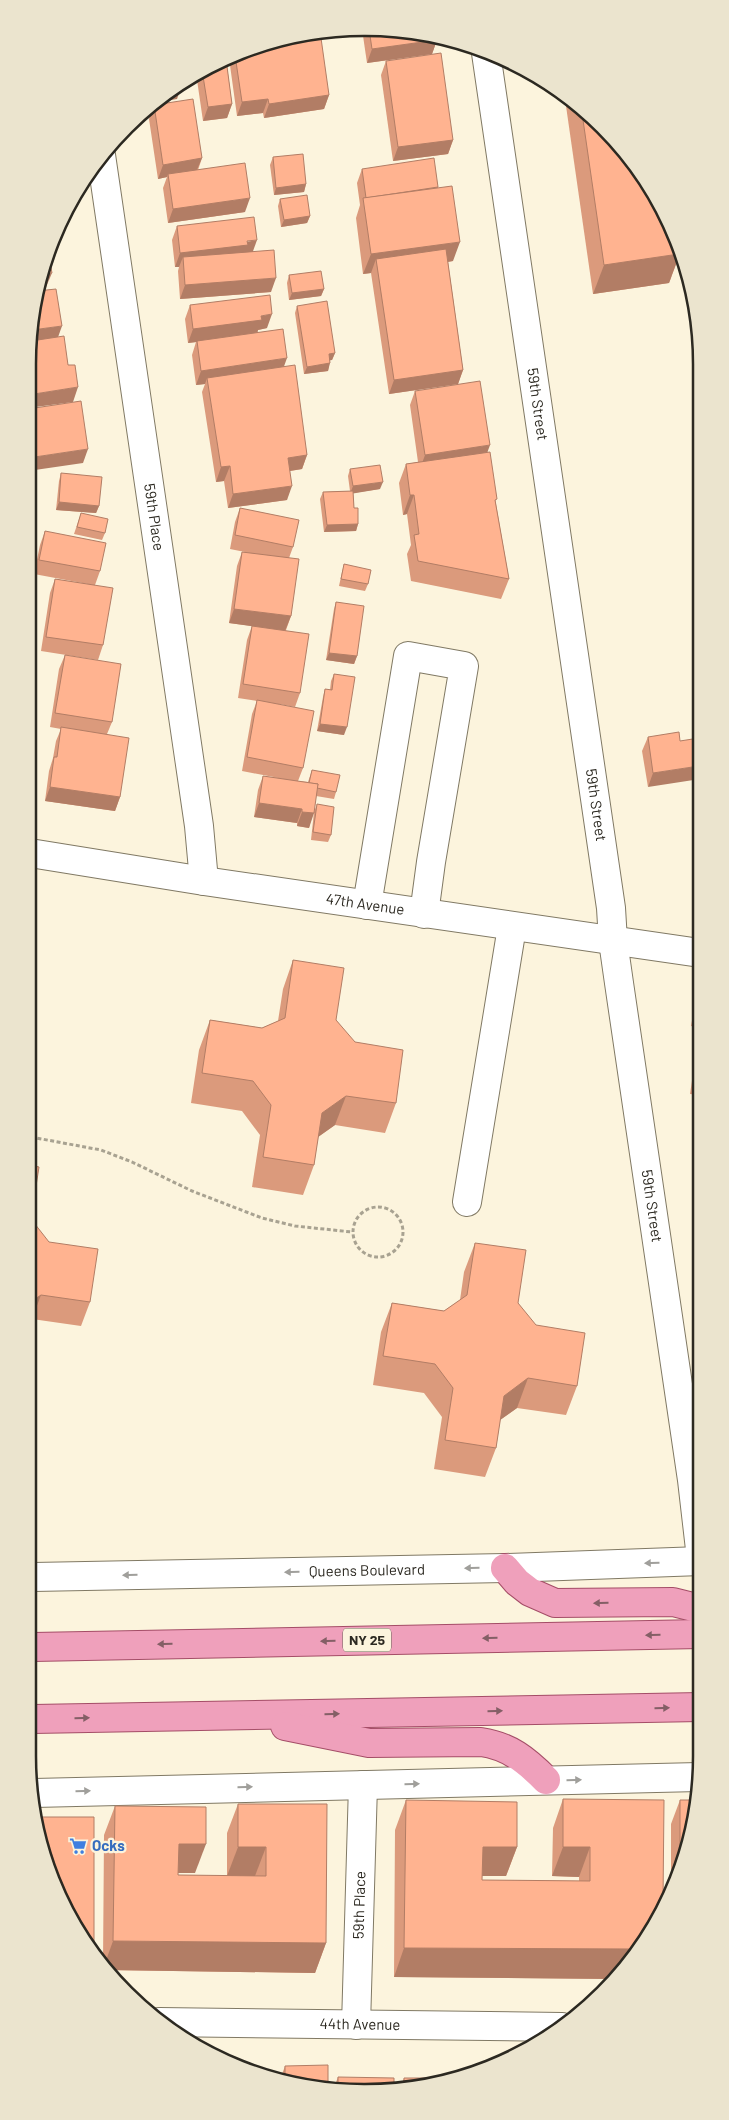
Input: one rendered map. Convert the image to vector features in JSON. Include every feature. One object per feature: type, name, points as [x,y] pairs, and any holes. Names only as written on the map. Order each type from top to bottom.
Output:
[{"type":"main road","points":[[505,1568],[517,1582],[530,1592],[555,1603],[673,1602],[693,1607]]},
{"type":"main road","name":"NY 25","points":[[36,1647],[693,1634]]},
{"type":"main road","points":[[36,1719],[693,1707]]},
{"type":"main road","points":[[237,1716],[369,1743],[480,1742],[494,1744],[521,1756],[546,1780]]},
{"type":"street","name":"59th Street","points":[[487,60],[611,908],[613,941],[693,1489]]},
{"type":"street","name":"59th Place","points":[[103,167],[199,826],[204,881]]},
{"type":"street","points":[[367,905],[408,656],[464,666],[424,914]]},
{"type":"street","name":"47th Avenue","points":[[36,854],[424,914],[693,952]]},
{"type":"street","points":[[467,1202],[512,927]]},
{"type":"street","name":"Queens Boulevard","points":[[36,1576],[505,1568],[693,1560]]},
{"type":"street","points":[[39,1793],[692,1777]]},
{"type":"street","name":"59th Place","points":[[356,2025],[363,1785]]},
{"type":"street","name":"44th Avenue","points":[[174,2022],[549,2027]]},
{"type":"path","points":[[36,1138],[101,1150],[132,1162],[192,1191],[262,1218],[295,1226],[352,1232]]},
{"type":"path","points":[[374,1207],[390,1210],[398,1217],[402,1225],[403,1237],[400,1246],[390,1254],[380,1258],[371,1257],[356,1245],[352,1232],[355,1221],[364,1211],[374,1207]]},
{"type":"building","points":[[370,36],[423,42],[372,49]]},
{"type":"building","points":[[321,39],[329,95],[269,104],[268,99],[242,102],[236,62],[280,47]]},
{"type":"building","points":[[441,53],[453,140],[398,147],[386,61]]},
{"type":"building","points":[[227,66],[232,104],[208,107],[203,78]]},
{"type":"building","points":[[193,99],[202,158],[163,165],[155,112],[166,103]]},
{"type":"building","points":[[583,120],[611,148],[637,182],[659,219],[674,255],[604,265]]},
{"type":"building","points":[[303,154],[306,184],[276,188],[273,157]]},
{"type":"building","points":[[434,158],[438,187],[366,198],[362,169]]},
{"type":"building","points":[[245,163],[250,198],[173,209],[168,174]]},
{"type":"building","points":[[452,186],[460,242],[371,254],[363,198]]},
{"type":"building","points":[[307,195],[310,216],[284,220],[280,199]]},
{"type":"building","points":[[254,217],[257,240],[247,241],[248,245],[180,253],[177,226]]},
{"type":"building","points":[[446,249],[463,370],[394,380],[376,259]]},
{"type":"building","points":[[274,250],[276,278],[185,285],[183,257]]},
{"type":"building","points":[[321,271],[324,289],[292,293],[289,275]]},
{"type":"building","points":[[56,289],[62,326],[38,329],[45,290]]},
{"type":"building","points":[[270,295],[272,314],[261,316],[262,320],[193,329],[190,305]]},
{"type":"building","points":[[327,301],[335,353],[329,354],[330,363],[307,367],[297,306]]},
{"type":"building","points":[[283,329],[287,358],[201,371],[197,341]]},
{"type":"building","points":[[64,336],[68,365],[75,365],[78,387],[36,394],[37,340]]},
{"type":"building","points":[[295,365],[307,455],[288,458],[292,486],[233,494],[230,466],[221,467],[207,378]]},
{"type":"building","points":[[480,381],[490,445],[425,455],[415,391]]},
{"type":"building","points":[[81,401],[88,449],[36,457],[36,408]]},
{"type":"building","points":[[490,452],[497,499],[495,500],[509,579],[418,561],[414,535],[419,534],[414,495],[410,495],[406,464]]},
{"type":"building","points":[[380,465],[383,482],[353,486],[350,469]]},
{"type":"building","points":[[61,473],[102,477],[99,506],[59,502]]},
{"type":"building","points":[[353,491],[354,508],[358,508],[358,524],[327,525],[323,492]]},
{"type":"building","points":[[240,508],[299,520],[293,547],[235,535]]},
{"type":"building","points":[[81,513],[108,519],[105,533],[77,527]]},
{"type":"building","points":[[45,531],[106,543],[100,571],[39,560]]},
{"type":"building","points":[[242,552],[299,559],[291,616],[234,609]]},
{"type":"building","points":[[344,564],[371,570],[368,584],[341,579]]},
{"type":"building","points":[[55,579],[113,588],[103,645],[46,637]]},
{"type":"building","points":[[336,602],[364,606],[357,656],[329,653]]},
{"type":"building","points":[[252,626],[309,634],[300,693],[243,684]]},
{"type":"building","points":[[65,655],[121,664],[112,722],[55,713]]},
{"type":"building","points":[[334,674],[355,677],[347,727],[320,724],[325,689],[332,690]]},
{"type":"building","points":[[257,700],[314,711],[303,768],[247,757]]},
{"type":"building","points":[[61,727],[129,738],[120,797],[50,787]]},
{"type":"building","points":[[679,732],[680,741],[693,739],[693,767],[653,773],[648,737]]},
{"type":"building","points":[[312,770],[340,775],[336,792],[317,788],[318,784],[309,783]]},
{"type":"building","points":[[263,776],[318,784],[314,813],[302,812],[302,809],[259,803]]},
{"type":"building","points":[[317,804],[334,807],[331,835],[313,832]]},
{"type":"building","points":[[293,960],[344,968],[336,1020],[355,1042],[403,1050],[396,1103],[346,1096],[322,1113],[314,1165],[263,1157],[271,1105],[253,1081],[202,1073],[210,1020],[262,1028],[285,1018]]},
{"type":"building","points":[[36,1166],[39,1167],[36,1186]]},
{"type":"building","points":[[36,1225],[49,1242],[98,1249],[90,1302],[41,1295],[36,1298]]},
{"type":"building","points":[[475,1243],[526,1250],[518,1303],[536,1325],[585,1333],[577,1386],[528,1378],[504,1396],[496,1448],[445,1440],[453,1388],[435,1364],[383,1356],[392,1303],[444,1311],[467,1295]]},
{"type":"building","points":[[563,1799],[664,1800],[663,1892],[649,1920],[629,1949],[404,1948],[406,1800],[517,1802],[517,1847],[483,1847],[482,1880],[590,1881],[590,1847],[563,1847]]},
{"type":"building","points":[[680,1800],[690,1800],[682,1840],[680,1846]]},
{"type":"building","points":[[238,1804],[327,1804],[326,1943],[113,1941],[115,1806],[206,1807],[206,1844],[179,1844],[178,1875],[266,1876],[266,1847],[238,1847]]},
{"type":"building","points":[[42,1817],[94,1817],[94,1941],[80,1920],[61,1881],[47,1840]]},
{"type":"building","points":[[328,2065],[328,2082],[285,2074],[285,2066]]},
{"type":"building","points":[[338,2077],[394,2078],[394,2082],[386,2083],[338,2083]]},
{"type":"building","points":[[404,2078],[424,2078],[407,2081],[404,2081]]},
{"type":"place","name":"Ocks","points":[[78,1846]]}]
